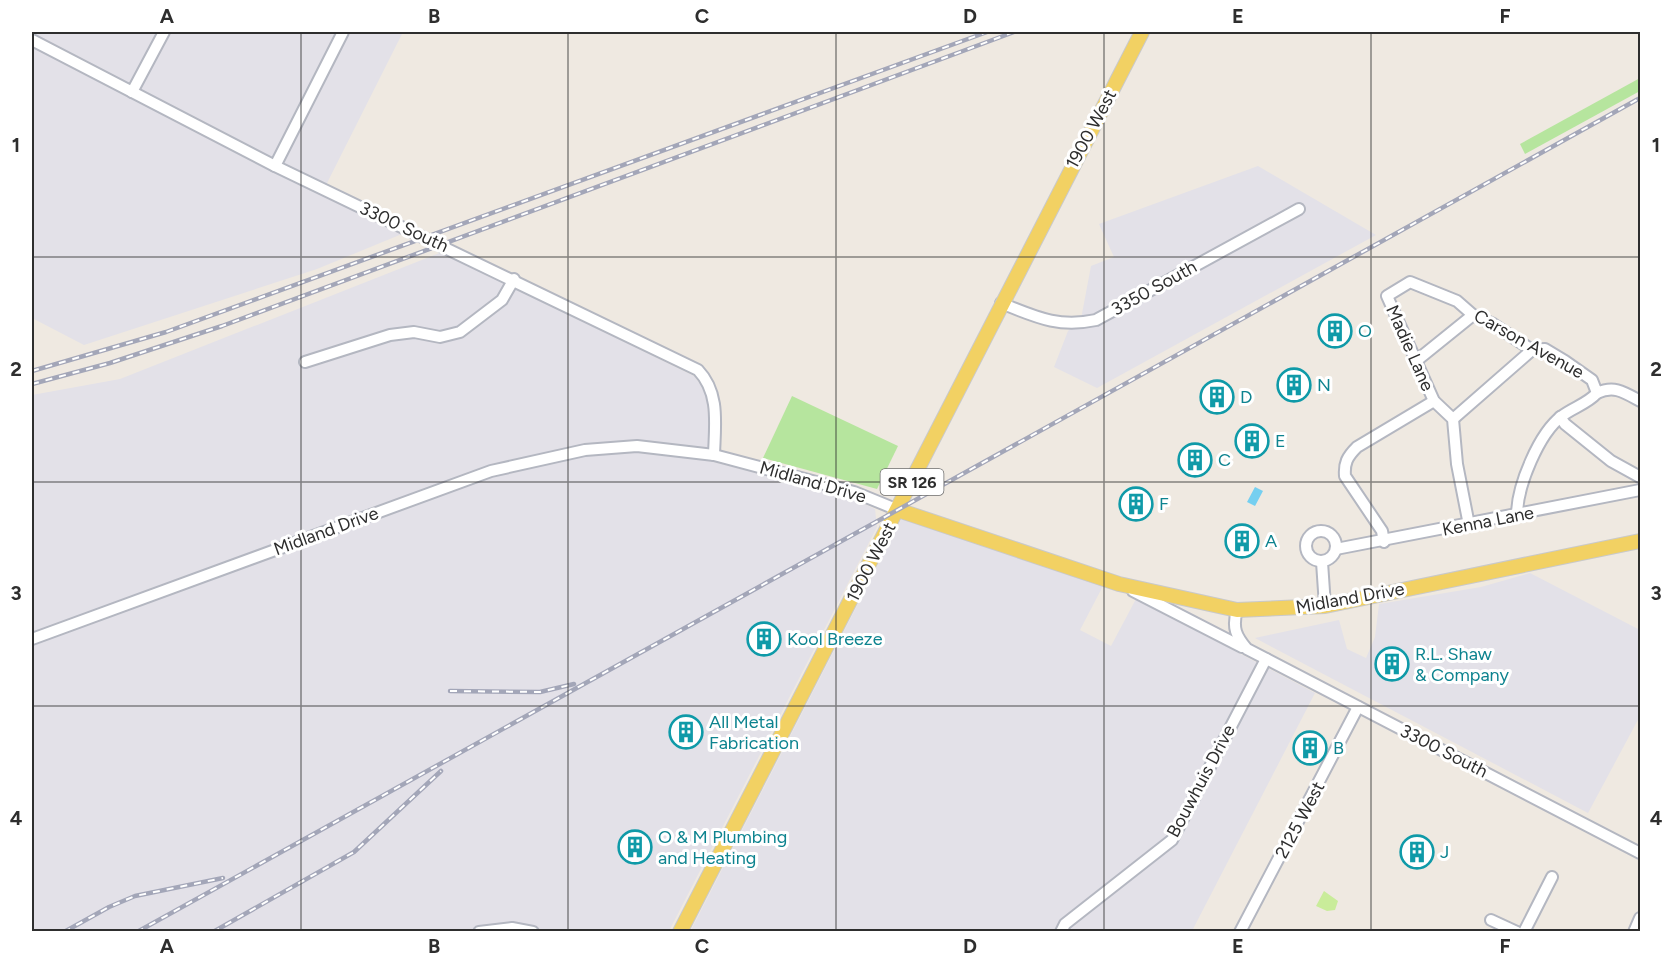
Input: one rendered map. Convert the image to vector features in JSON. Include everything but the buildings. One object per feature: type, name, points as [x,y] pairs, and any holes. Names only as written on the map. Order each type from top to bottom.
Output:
[{"type":"main road","name":"1900 West","points":[[680,932],[898,510],[1000,303],[1142,32]]},
{"type":"main road","name":"Midland Drive","points":[[898,510],[1119,584],[1237,610],[1325,606],[1641,541]]},
{"type":"street","points":[[132,93],[164,32]]},
{"type":"street","points":[[275,166],[343,32]]},
{"type":"street","name":"3300 South","points":[[32,40],[275,166],[514,279],[698,370],[707,380],[713,395],[716,417],[714,455]]},
{"type":"street","name":"3350 South","points":[[1000,303],[1034,317],[1070,325],[1096,320],[1299,209]]},
{"type":"street","points":[[305,362],[390,335],[414,332],[440,337],[460,332],[502,300],[514,279]]},
{"type":"street","name":"Carson Avenue","points":[[1410,282],[1457,301],[1473,315],[1493,324],[1532,350],[1545,349],[1592,380],[1597,393],[1609,387],[1641,400]]},
{"type":"street","name":"Madie Lane","points":[[1410,282],[1387,297],[1434,401],[1454,419]]},
{"type":"street","points":[[1416,362],[1473,315]]},
{"type":"street","points":[[1469,525],[1457,464],[1454,419],[1532,350]]},
{"type":"street","points":[[1517,515],[1517,504],[1540,439],[1560,417],[1589,401],[1597,393]]},
{"type":"street","points":[[1384,542],[1382,531],[1345,476],[1344,466],[1347,457],[1357,447],[1434,401]]},
{"type":"street","points":[[1560,417],[1565,424],[1611,461],[1641,477]]},
{"type":"street","name":"Midland Drive","points":[[32,639],[491,471],[550,457],[605,448],[643,447],[714,455],[854,492],[898,510]]},
{"type":"street","name":"Kenna Lane","points":[[1336,549],[1384,542],[1641,490]]},
{"type":"street","points":[[1320,531],[1329,534],[1335,540],[1336,549],[1331,557],[1322,562],[1312,559],[1306,550],[1311,535],[1320,531]]},
{"type":"street","points":[[1322,562],[1325,606]]},
{"type":"street","name":"3300 South","points":[[1119,584],[1641,853]]},
{"type":"street","points":[[1237,610],[1234,621],[1235,635],[1247,649]]},
{"type":"street","name":"Bouwhuis Drive","points":[[1061,932],[1065,924],[1172,840],[1266,659]]},
{"type":"street","name":"2125 West","points":[[1240,932],[1358,707]]},
{"type":"street","points":[[1524,932],[1552,877]]},
{"type":"street","points":[[1634,932],[1641,918]]},
{"type":"street","points":[[1491,920],[1517,932]]},
{"type":"street","points":[[479,932],[512,928],[532,932]]},
{"type":"shaded area","points":[[32,32],[403,32],[321,195],[402,234],[317,269],[84,345],[32,318]]},
{"type":"shaded area","points":[[1258,166],[1376,235],[1097,388],[1054,367],[1068,331],[1081,319],[1091,266],[1114,257],[1099,224]]},
{"type":"shaded area","points":[[442,252],[694,376],[707,393],[710,461],[852,498],[875,509],[877,527],[669,931],[32,932],[32,395],[120,379]]},
{"type":"shaded area","points":[[902,518],[1104,584],[1080,630],[1111,646],[1136,599],[1315,693],[1192,931],[690,932]]},
{"type":"shaded area","points":[[1530,573],[1640,630],[1640,716],[1588,813],[1255,638],[1339,620],[1347,649],[1366,658],[1375,637],[1379,604],[1481,587]]},
{"type":"green space","points":[[1640,78],[1640,91],[1525,154],[1520,144]]},
{"type":"green space","points":[[792,396],[898,446],[877,489],[763,458]]},
{"type":"green space","points":[[1324,891],[1338,901],[1335,910],[1327,911],[1316,906]]},
{"type":"water","points":[[1255,487],[1263,491],[1255,506],[1247,502]]},
{"type":"railway","points":[[32,371],[166,332],[987,32]]},
{"type":"railway","points":[[32,384],[110,363],[222,326],[1014,32]]},
{"type":"railway","points":[[137,932],[1640,98]]},
{"type":"railway","points":[[450,691],[540,692],[574,684]]},
{"type":"railway","points":[[213,932],[354,852],[441,771]]},
{"type":"railway","points":[[64,932],[109,907],[135,896],[223,878]]},
{"type":"place","name":"O","points":[[1335,331]]},
{"type":"place","name":"N","points":[[1294,385]]},
{"type":"place","name":"D","points":[[1217,397]]},
{"type":"place","name":"E","points":[[1252,441]]},
{"type":"place","name":"C","points":[[1195,460]]},
{"type":"place","name":"F","points":[[1136,504]]},
{"type":"place","name":"A","points":[[1242,541]]},
{"type":"place","name":"Kool Breeze","points":[[764,639]]},
{"type":"place","name":"R.L. Shaw & Company","points":[[1392,664]]},
{"type":"place","name":"All Metal Fabrication","points":[[686,732]]},
{"type":"place","name":"B","points":[[1310,748]]},
{"type":"place","name":"O & M Plumbing and Heating","points":[[635,847]]},
{"type":"place","name":"J","points":[[1417,852]]}]
